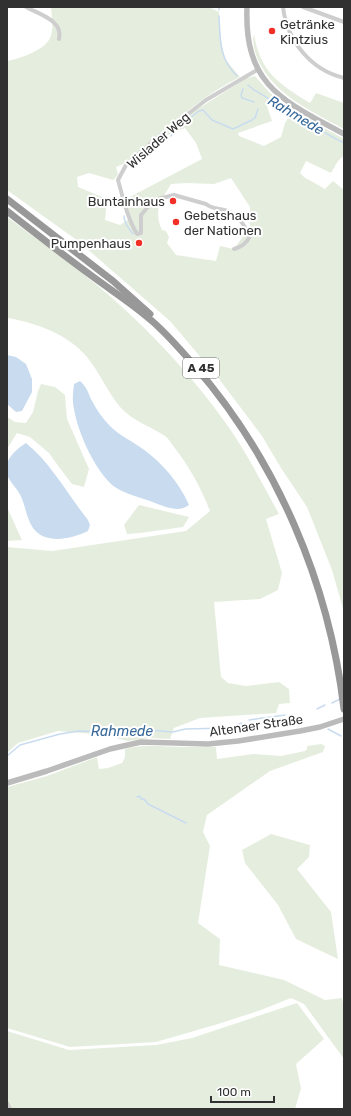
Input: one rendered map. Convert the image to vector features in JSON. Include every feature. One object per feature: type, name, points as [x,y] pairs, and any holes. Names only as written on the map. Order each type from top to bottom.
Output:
[{"type":"highway","name":"A 45","points":[[7,199],[113,281],[143,307],[184,348],[214,383],[233,409],[253,440],[282,491],[296,520],[322,595],[335,639],[344,688]]},
{"type":"highway","name":"A 45","points":[[7,211],[152,321],[179,347],[211,384],[250,440],[280,493],[311,565],[322,595],[342,689],[344,709]]},
{"type":"main road","points":[[247,7],[249,47],[257,70],[271,88],[291,104],[344,134]]},
{"type":"main road","name":"Altenaer Straße","points":[[7,782],[47,771],[110,750],[141,742],[208,744],[238,741],[307,730],[331,724],[344,718]]},
{"type":"street","points":[[26,7],[48,18],[54,23],[59,28],[61,34],[59,39]]},
{"type":"street","points":[[283,7],[288,29],[304,55],[320,68],[333,75],[344,78]]},
{"type":"street","points":[[303,7],[344,22]]},
{"type":"street","name":"Wislader Weg","points":[[234,249],[240,247],[248,240],[250,236],[238,218],[231,212],[210,207],[206,204],[174,195],[158,199],[147,208],[141,215],[141,233],[137,234],[123,203],[118,180],[126,165],[163,134],[206,100],[257,70]]},
{"type":"street","points":[[7,1103],[10,1109]]},
{"type":"green space","points":[[51,7],[209,7],[219,12],[221,40],[225,59],[240,77],[206,97],[127,162],[116,167],[118,175],[113,180],[89,173],[77,177],[78,187],[107,199],[105,220],[120,225],[129,219],[126,199],[202,159],[196,143],[185,128],[158,139],[196,110],[247,78],[255,76],[269,92],[295,112],[344,139],[344,155],[338,161],[331,173],[306,161],[300,173],[304,177],[325,189],[333,181],[344,190],[344,612],[332,570],[307,507],[262,436],[219,379],[170,321],[78,241],[7,190],[7,61],[31,53],[47,42],[52,31]],"holes":[[[273,103],[290,115],[285,123],[281,137],[264,146],[239,136],[238,133],[272,121],[267,106]],[[231,178],[250,207],[250,226],[234,249],[220,246],[216,261],[176,255],[167,243],[169,237],[166,231],[162,230],[158,217],[159,206],[171,184],[214,184]]]},
{"type":"green space","points":[[254,34],[257,47],[266,68],[289,90],[310,103],[316,93],[344,103],[344,129],[304,107],[280,89],[269,78],[261,66],[255,52],[253,40]]},
{"type":"green space","points":[[7,217],[60,256],[127,311],[186,372],[213,405],[233,433],[279,514],[266,519],[282,573],[278,590],[260,599],[214,602],[221,677],[228,683],[246,686],[279,682],[289,689],[290,703],[279,704],[276,713],[200,718],[174,728],[170,739],[150,738],[128,741],[104,735],[58,731],[18,743],[7,753],[7,547],[52,551],[186,531],[210,511],[203,494],[185,462],[168,439],[159,432],[126,413],[121,408],[92,363],[80,349],[61,336],[40,326],[7,318]]},
{"type":"green space","points":[[41,384],[55,387],[65,395],[67,419],[89,469],[84,487],[72,484],[49,453],[30,437],[17,433],[7,449],[7,417],[15,422],[26,423],[33,412]]},
{"type":"green space","points":[[139,505],[189,517],[183,527],[127,534],[124,525]]},
{"type":"green space","points":[[7,507],[22,540],[7,541]]},
{"type":"green space","points":[[321,744],[325,746],[323,752],[270,771],[207,815],[203,832],[210,846],[198,923],[220,939],[219,965],[284,980],[325,1000],[342,998],[344,1008],[344,1059],[304,1004],[291,998],[261,1010],[156,1042],[70,1047],[7,1028],[7,787],[47,776],[97,757],[99,769],[108,768],[122,763],[125,757],[125,749],[132,747],[216,747],[217,759],[253,754],[281,756],[305,751],[307,746]]},
{"type":"green space","points":[[271,834],[310,845],[309,857],[297,869],[331,912],[338,959],[296,939],[278,905],[245,863],[242,850]]},
{"type":"green space","points":[[297,1003],[324,1039],[296,1064],[301,1088],[295,1109],[11,1109],[7,1100],[7,1031],[69,1050],[156,1045],[192,1038]]},
{"type":"water","points":[[7,355],[16,357],[26,364],[32,379],[32,392],[22,411],[16,412],[7,404]]},
{"type":"water","points":[[80,381],[85,387],[97,410],[107,423],[118,433],[143,449],[164,467],[175,481],[189,505],[181,509],[164,506],[116,488],[105,478],[88,450],[76,418],[73,402],[73,390],[74,384]]},
{"type":"water","points":[[26,443],[43,460],[88,520],[90,525],[88,531],[67,538],[51,539],[44,537],[33,528],[21,496],[7,475],[6,470],[6,465],[11,456]]},
{"type":"waterway","name":"Rahmede","points":[[219,16],[220,41],[224,56],[227,63],[237,76]]},
{"type":"waterway","name":"Rahmede","points":[[248,85],[310,124],[344,143]]},
{"type":"waterway","points":[[243,89],[241,95],[242,98],[254,102]]},
{"type":"waterway","points":[[171,136],[178,127],[199,111],[203,110],[212,120],[233,129],[255,118],[258,109]]},
{"type":"waterway","points":[[124,216],[126,224],[133,234]]},
{"type":"waterway","name":"Rahmede","points":[[332,703],[340,699]]},
{"type":"waterway","name":"Rahmede","points":[[317,709],[325,705]]},
{"type":"waterway","name":"Rahmede","points":[[249,720],[285,715]]},
{"type":"waterway","name":"Rahmede","points":[[7,756],[20,745],[60,734],[79,731],[128,732],[148,730],[173,732],[185,729],[228,728],[242,723]]},
{"type":"waterway","points":[[328,729],[341,736]]},
{"type":"waterway","points":[[137,797],[140,796],[141,799],[144,799],[148,804],[186,823]]},
{"type":"place","name":"Getränke Kintzius","points":[[272,31]]},
{"type":"place","name":"Buntainhaus","points":[[173,201]]},
{"type":"place","name":"Gebetshaus der Nationen","points":[[176,222]]},
{"type":"place","name":"Pumpenhaus","points":[[139,243]]}]
